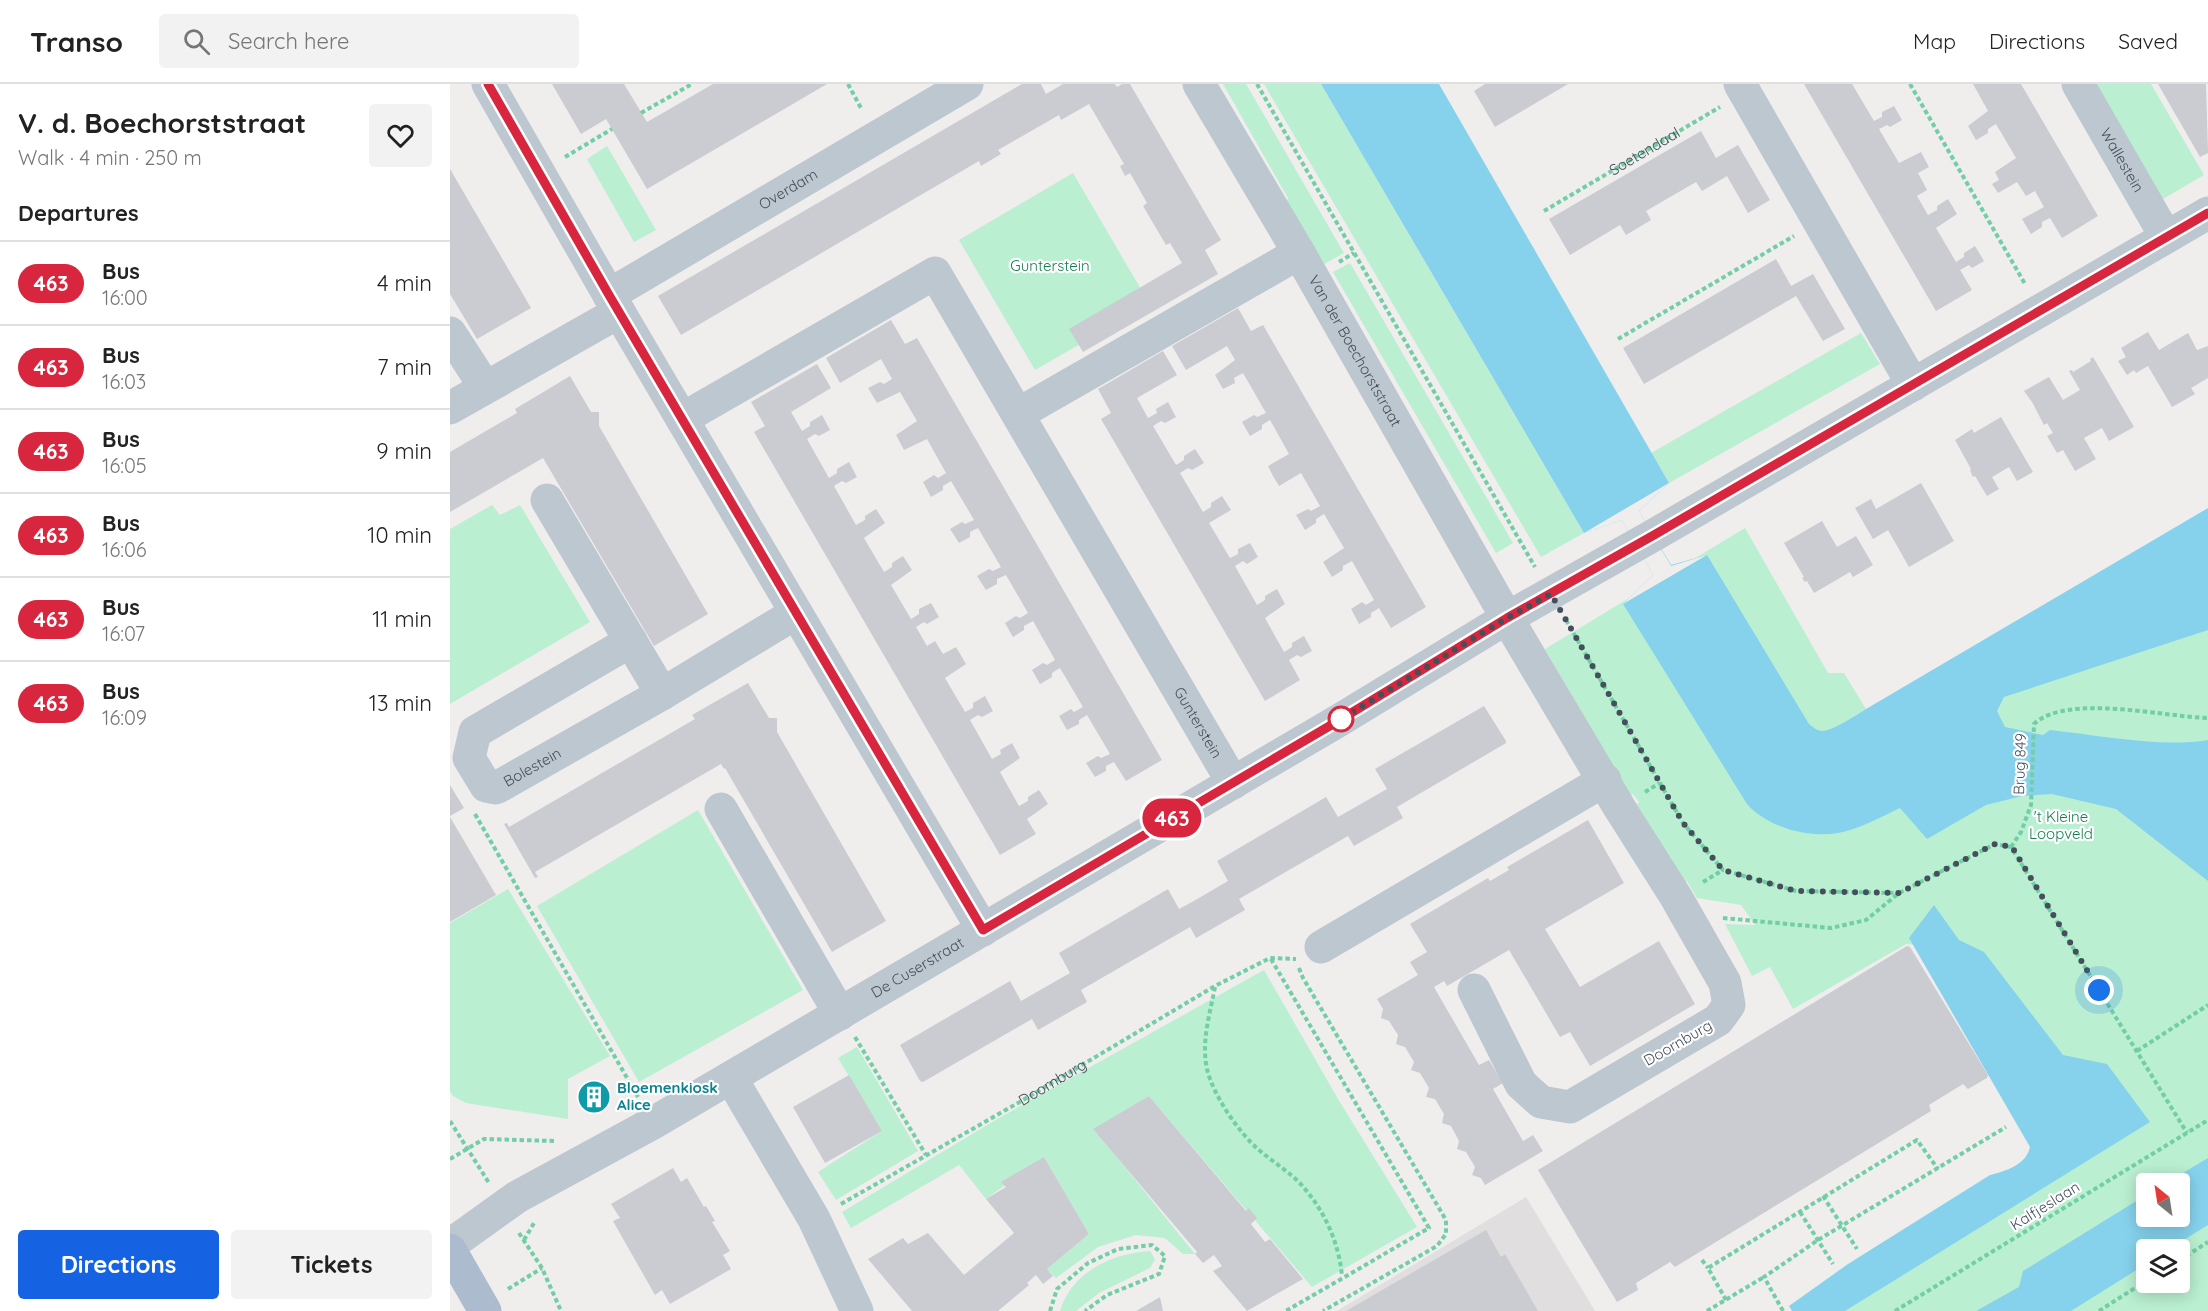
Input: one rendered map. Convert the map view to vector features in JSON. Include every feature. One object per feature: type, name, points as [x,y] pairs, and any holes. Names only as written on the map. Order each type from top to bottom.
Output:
[{"type":"main road","points":[[450,1250],[485,1311]]},
{"type":"street","points":[[488,84],[614,304],[983,930]]},
{"type":"street","name":"Overdam","points":[[614,304],[968,84]]},
{"type":"street","name":"Van der Boechorststraat","points":[[1199,84],[1299,253],[1507,618]]},
{"type":"street","name":"Wallestein","points":[[2078,84],[2166,237]]},
{"type":"street","points":[[1742,88],[1913,385]]},
{"type":"street","name":"De Cuserstraat","points":[[450,1245],[503,1206],[731,1078],[1233,783],[1507,618],[2208,213]]},
{"type":"street","points":[[1018,414],[1299,253]]},
{"type":"street","name":"Gunterstein","points":[[682,418],[935,273],[1233,783]]},
{"type":"street","points":[[450,408],[614,304]]},
{"type":"street","points":[[450,333],[485,387]]},
{"type":"street","points":[[548,500],[662,694]]},
{"type":"street","name":"Bolestein","points":[[631,641],[475,732],[469,758],[486,786],[496,788],[662,694],[796,613]]},
{"type":"street","name":"Doornburg","points":[[1474,990],[1521,1084],[1541,1102],[1570,1107],[1718,1020],[1730,1005],[1725,983],[1507,618]]},
{"type":"street","points":[[1308,953],[1605,780]]},
{"type":"street","points":[[721,808],[840,1014]]},
{"type":"street","points":[[731,1078],[814,1219],[857,1311]]},
{"type":"path","points":[[641,113],[692,84]]},
{"type":"path","points":[[1257,84],[1683,823],[1723,870],[1796,891],[1899,893]]},
{"type":"path","points":[[1910,84],[2041,310]]},
{"type":"path","name":"Soetendaal","points":[[1544,210],[1742,88]]},
{"type":"path","points":[[538,172],[612,129]]},
{"type":"path","points":[[1618,339],[1819,222]]},
{"type":"path","name":"Brug 849","points":[[2012,847],[2021,832],[2031,805],[2034,724],[2041,717],[2054,712],[2088,708],[2208,718]]},
{"type":"path","points":[[471,807],[653,1123]]},
{"type":"path","points":[[1685,914],[1831,928],[1866,920],[1899,893],[1995,844],[2012,847],[2187,1133]]},
{"type":"path","points":[[1308,953],[1303,978],[1446,1220],[1446,1234],[1437,1246],[1323,1311]]},
{"type":"path","name":"Doornburg","points":[[814,1219],[1215,986],[1270,958],[1308,953]]},
{"type":"path","points":[[1270,958],[1429,1228],[1286,1311]]},
{"type":"path","points":[[1215,986],[1205,1032],[1207,1070],[1214,1087],[1227,1110],[1257,1148],[1286,1170],[1304,1188],[1317,1206],[1338,1249],[1342,1277]]},
{"type":"path","points":[[2137,1051],[2208,1005]]},
{"type":"path","points":[[840,1014],[926,1155]]},
{"type":"path","name":"Kalfjeslaan","points":[[1894,1311],[2208,1120]]},
{"type":"path","points":[[450,1121],[542,1268],[561,1311]]},
{"type":"path","points":[[1707,1311],[1764,1277],[1818,1240],[2006,1126]]},
{"type":"path","points":[[450,1159],[484,1139],[562,1142]]},
{"type":"path","points":[[1708,1268],[1917,1140],[1938,1169]]},
{"type":"path","points":[[1823,1196],[1844,1225],[1857,1249]]},
{"type":"path","points":[[1800,1212],[1833,1264]]},
{"type":"path","points":[[2190,1254],[2208,1242]]},
{"type":"path","points":[[1050,1311],[1057,1289],[1088,1263],[1118,1249],[1152,1245],[1165,1256],[1159,1274],[1107,1295],[1085,1311]]},
{"type":"path","points":[[1702,1260],[1726,1300]]},
{"type":"path","points":[[1764,1277],[1783,1311]]},
{"type":"path","points":[[2099,1311],[2136,1287]]},
{"type":"shaded area","points":[[1526,1197],[1595,1311],[1337,1311]]},
{"type":"green space","points":[[1223,84],[1246,84],[1344,253],[1317,268],[1284,209],[1288,198]]},
{"type":"green space","points":[[1264,84],[1321,84],[1584,533],[1541,557]]},
{"type":"green space","points":[[2080,84],[2151,84],[2204,175],[2156,203]]},
{"type":"green space","points":[[607,146],[656,230],[634,242],[587,159]]},
{"type":"green space","name":"Gunterstein","points":[[1073,173],[1142,291],[1082,343],[1035,370],[959,240]]},
{"type":"green space","points":[[1350,263],[1513,543],[1496,553],[1333,272]]},
{"type":"green space","points":[[1861,333],[1880,364],[1669,483],[1651,453]]},
{"type":"green space","points":[[492,505],[500,515],[520,505],[590,622],[450,704],[450,529]]},
{"type":"green space","name":"'t Kleine Loopveld","points":[[1745,528],[1828,673],[1844,673],[1866,709],[1853,717],[2208,592],[2208,1176],[2190,1181],[2190,1173],[2136,1173],[2136,1220],[1987,1311],[1830,1311],[2108,1135],[1983,952],[1906,944],[1793,1009],[1770,967],[1752,976],[1725,924],[1755,925],[1741,905],[1697,898],[1687,881],[1683,883],[1637,804],[1639,802],[1633,794],[1630,796],[1545,649]]},
{"type":"green space","points":[[698,810],[803,990],[639,1082],[537,906]]},
{"type":"green space","points":[[508,889],[610,1056],[568,1079],[568,1119],[466,1103],[453,1096],[450,1091],[450,923]]},
{"type":"green space","points":[[1264,970],[1338,1099],[1417,1227],[1312,1287],[1149,1096],[1094,1129],[1195,1254],[1183,1254],[1165,1238],[1136,1235],[1098,1247],[1056,1278],[1047,1269],[1089,1234],[1044,1157],[986,1199],[959,1165],[851,1228],[842,1212],[999,1118]]},
{"type":"green space","points":[[857,1047],[918,1151],[836,1200],[818,1172],[882,1131],[838,1058]]},
{"type":"green space","points":[[2208,1212],[2208,1311],[2042,1311],[2136,1255],[2136,1293],[2190,1293],[2190,1239],[2163,1239],[2183,1227],[2190,1227],[2190,1223]]},
{"type":"green space","points":[[1150,1251],[1155,1259],[1150,1268],[1099,1293],[1076,1311],[1060,1311],[1074,1285],[1095,1267],[1122,1256]]},
{"type":"water","points":[[1321,84],[1439,84],[1669,483],[1639,511],[1671,565],[1707,555],[1809,724],[1817,730],[1827,730],[1844,722],[2208,508],[2208,630],[2004,697],[1997,711],[2005,727],[2043,735],[2050,730],[2150,742],[2208,740],[2208,881],[2116,809],[2052,794],[2022,796],[1986,805],[1927,839],[1900,808],[1854,829],[1826,834],[1789,829],[1755,812],[1747,804],[1623,604],[1653,575],[1622,520],[1584,533]]},
{"type":"water","points":[[1934,905],[1959,940],[1984,952],[2063,1055],[2107,1064],[2150,1122],[1845,1311],[1792,1311],[1789,1306],[1848,1264],[1990,1175],[2020,1163],[2028,1153],[2030,1147],[1909,938]]},
{"type":"water","points":[[2208,1158],[2208,1225],[2185,1239],[2136,1239],[2136,1270],[2071,1311],[1976,1311],[2019,1287],[2023,1271],[2136,1201],[2136,1227],[2190,1227],[2190,1173],[2183,1173]]},
{"type":"pier","points":[[1669,483],[1639,511],[1671,566],[1707,555],[1623,604],[1653,575],[1622,520],[1584,533]]},
{"type":"building","points":[[552,84],[624,84],[647,122],[713,84],[827,84],[647,189],[606,119],[581,134]]},
{"type":"building","points":[[1022,84],[1041,84],[1046,94],[1063,84],[1115,84],[1117,87],[1130,84],[1221,240],[1205,250],[1218,274],[1083,352],[1069,329],[1182,263],[1170,243],[1166,245],[1143,206],[1147,203],[1130,173],[1125,176],[1120,166],[1124,164],[1089,104],[1061,120],[1059,115],[998,150],[1001,154],[981,166],[979,161],[681,335],[658,296]]},
{"type":"building","points":[[1485,84],[1568,84],[1495,127],[1474,91]]},
{"type":"building","points":[[1804,84],[1852,84],[1874,121],[1882,117],[1882,112],[1894,106],[1902,120],[1890,127],[1887,125],[1879,129],[1899,163],[1921,152],[1929,167],[1918,173],[1927,190],[1917,196],[1928,215],[1948,199],[1957,214],[1936,228],[1956,262],[1975,246],[1984,261],[1972,268],[1969,265],[1960,270],[1972,290],[1936,311]]},
{"type":"building","points":[[1973,84],[2021,84],[2098,216],[2062,238],[2050,218],[2042,222],[2042,227],[2031,234],[2022,219],[2044,207],[2035,191],[2026,196],[2017,182],[1998,193],[1992,184],[1999,180],[1995,172],[2016,158],[1996,124],[1988,129],[1988,133],[1976,140],[1968,126],[1988,111]]},
{"type":"building","points":[[2158,84],[2206,84],[2208,153],[2200,157]]},
{"type":"building","points":[[1701,131],[1716,158],[1738,145],[1770,200],[1748,213],[1727,176],[1702,191],[1696,182],[1646,211],[1651,220],[1626,235],[1620,225],[1570,255],[1549,219]]},
{"type":"building","points":[[450,169],[531,308],[477,339],[450,294]]},
{"type":"building","points":[[1776,259],[1791,286],[1813,274],[1845,329],[1823,341],[1796,296],[1644,384],[1623,348]]},
{"type":"building","points":[[1238,308],[1251,331],[1263,325],[1426,607],[1391,628],[1379,608],[1371,613],[1371,617],[1359,624],[1351,609],[1362,602],[1366,605],[1374,600],[1352,561],[1332,577],[1323,562],[1344,548],[1324,514],[1305,530],[1296,515],[1320,506],[1301,473],[1279,486],[1273,476],[1268,466],[1289,454],[1270,420],[1262,425],[1262,429],[1250,436],[1242,422],[1254,415],[1257,417],[1266,413],[1243,373],[1234,378],[1235,383],[1223,389],[1215,375],[1235,360],[1227,346],[1186,370],[1172,346]]},
{"type":"building","points":[[891,320],[905,344],[917,338],[1162,760],[1126,781],[1114,762],[1106,766],[1106,771],[1095,777],[1086,763],[1098,756],[1101,758],[1110,754],[1087,715],[1079,720],[1079,724],[1067,730],[1059,716],[1071,709],[1074,712],[1083,707],[1060,668],[1052,673],[1052,677],[1040,684],[1032,670],[1043,663],[1047,665],[1055,660],[1033,621],[1013,637],[1005,623],[1016,616],[1020,618],[1028,613],[1006,575],[997,579],[997,584],[986,590],[977,576],[989,569],[993,571],[1001,567],[978,528],[970,532],[970,537],[959,543],[950,529],[962,522],[965,524],[974,520],[951,481],[943,486],[943,490],[931,497],[923,482],[934,475],[938,478],[946,473],[927,439],[904,450],[896,435],[917,421],[900,392],[877,403],[868,388],[880,382],[884,384],[892,379],[881,359],[840,383],[826,358]]},
{"type":"building","points":[[2148,332],[2159,350],[2188,333],[2197,350],[2208,346],[2208,378],[2191,388],[2195,394],[2172,407],[2148,366],[2136,373],[2134,370],[2127,375],[2118,361],[2126,357],[2121,348]]},
{"type":"building","points":[[1163,351],[1177,375],[1137,398],[1148,418],[1157,413],[1156,409],[1168,402],[1176,417],[1153,426],[1176,465],[1195,449],[1204,463],[1192,470],[1188,468],[1180,473],[1203,512],[1222,496],[1231,510],[1209,523],[1230,558],[1238,554],[1238,549],[1250,543],[1258,557],[1247,564],[1243,561],[1235,566],[1257,605],[1265,600],[1265,596],[1277,589],[1285,604],[1265,618],[1284,652],[1292,647],[1292,643],[1304,636],[1312,651],[1289,660],[1300,680],[1265,701],[1101,419],[1111,413],[1098,389]]},
{"type":"building","points":[[2093,357],[2134,427],[2109,441],[2102,428],[2084,438],[2096,459],[2075,471],[2063,450],[2057,453],[2047,436],[2053,433],[2047,423],[2044,425],[2024,391],[2049,377],[2063,400],[2080,390],[2069,371],[2073,372],[2091,361]]},
{"type":"building","points":[[817,364],[831,388],[791,412],[802,431],[810,426],[810,422],[822,415],[830,430],[807,439],[829,478],[837,473],[837,469],[849,462],[857,477],[834,486],[856,525],[876,509],[885,523],[864,538],[884,572],[903,556],[912,570],[891,585],[911,619],[919,614],[919,609],[931,603],[939,617],[916,627],[927,646],[935,641],[943,654],[956,647],[966,664],[945,678],[965,712],[973,708],[973,703],[985,696],[993,711],[970,720],[992,759],[1001,754],[1000,750],[1012,743],[1020,758],[1000,772],[1019,806],[1039,790],[1048,804],[1027,819],[1036,834],[1000,855],[754,432],[765,426],[751,402]]},
{"type":"building","points":[[570,376],[591,412],[599,412],[599,426],[708,614],[654,646],[543,458],[450,512],[450,452],[517,413],[515,409]]},
{"type":"building","points":[[2001,417],[2033,472],[2017,481],[2009,467],[1992,477],[1999,489],[1987,496],[1975,476],[1973,477],[1955,440],[1972,429],[1974,433]]},
{"type":"building","points":[[1921,483],[1954,541],[1909,567],[1888,530],[1873,539],[1855,508],[1871,499],[1876,509]]},
{"type":"building","points":[[1822,521],[1837,547],[1856,536],[1873,565],[1853,577],[1850,572],[1814,593],[1807,581],[1805,582],[1802,578],[1804,577],[1784,543]]},
{"type":"building","points":[[748,683],[769,718],[777,718],[777,732],[886,921],[832,952],[721,764],[535,872],[538,877],[535,878],[504,824],[507,823],[509,827],[695,719],[692,715]]},
{"type":"building","points":[[1484,706],[1506,743],[1397,807],[1403,818],[1354,846],[1348,836],[1239,899],[1245,910],[1196,938],[1190,927],[1081,990],[1087,1002],[1038,1030],[1032,1019],[923,1082],[920,1081],[900,1045],[1010,981],[1021,1001],[1070,973],[1059,953],[1168,889],[1179,909],[1192,902],[1228,881],[1217,861],[1326,797],[1338,817],[1387,789],[1375,769]]},
{"type":"building","points":[[450,785],[464,808],[450,816]]},
{"type":"building","points":[[450,817],[496,895],[450,922]]},
{"type":"building","points":[[1588,820],[1624,883],[1545,929],[1580,987],[1659,941],[1695,1004],[1590,1066],[1570,1032],[1560,1037],[1509,950],[1447,986],[1444,981],[1434,987],[1479,1065],[1489,1060],[1503,1083],[1493,1089],[1523,1141],[1533,1135],[1543,1151],[1485,1185],[1481,1178],[1472,1175],[1475,1167],[1466,1152],[1457,1149],[1459,1141],[1451,1126],[1442,1123],[1444,1114],[1435,1099],[1426,1097],[1429,1088],[1420,1073],[1411,1070],[1414,1062],[1405,1047],[1396,1044],[1398,1035],[1389,1021],[1381,1018],[1383,1009],[1377,999],[1418,975],[1410,962],[1427,952],[1410,924],[1488,878],[1490,881],[1509,870],[1507,867]]},
{"type":"building","points":[[1907,946],[1910,947],[1988,1075],[1987,1078],[1968,1089],[1963,1084],[1929,1105],[1931,1111],[1675,1267],[1670,1262],[1636,1283],[1638,1290],[1617,1302],[1538,1170]]},
{"type":"building","points":[[849,1075],[882,1131],[825,1163],[793,1107]]},
{"type":"building","name":"Bloemenkiosk Alice","points":[[601,1084],[609,1097],[588,1110],[580,1096]]},
{"type":"building","points":[[1149,1096],[1246,1211],[1249,1208],[1257,1218],[1251,1224],[1265,1242],[1270,1239],[1303,1279],[1247,1311],[1213,1271],[1222,1266],[1214,1255],[1203,1263],[1195,1254],[1197,1252],[1093,1129]]},
{"type":"building","points":[[1044,1157],[1089,1234],[1047,1269],[1053,1276],[1043,1284],[1036,1275],[1027,1283],[1029,1285],[998,1311],[912,1311],[868,1259],[903,1238],[908,1244],[928,1233],[964,1275],[1014,1233],[986,1199],[1006,1187],[1001,1182]]},
{"type":"building","points":[[673,1168],[681,1182],[687,1178],[715,1221],[712,1222],[730,1251],[723,1255],[731,1269],[670,1304],[662,1290],[655,1295],[613,1221],[620,1218],[611,1204]]},
{"type":"building","points":[[1486,1230],[1501,1257],[1505,1254],[1538,1311],[1346,1311]]},
{"type":"building","points":[[1160,1297],[1163,1311],[1136,1311]]},
{"type":"bus line","name":"463","points":[[488,84],[609,295],[983,930],[1338,721],[1507,618],[2208,213]]},
{"type":"place","name":"Bloemenkiosk Alice","points":[[594,1097]]},
{"type":"route","points":[[1341,719],[1338,721],[1507,618],[1551,594],[1683,823],[1723,870],[1796,891],[1899,893],[1995,844],[2012,847],[2099,990]]}]
